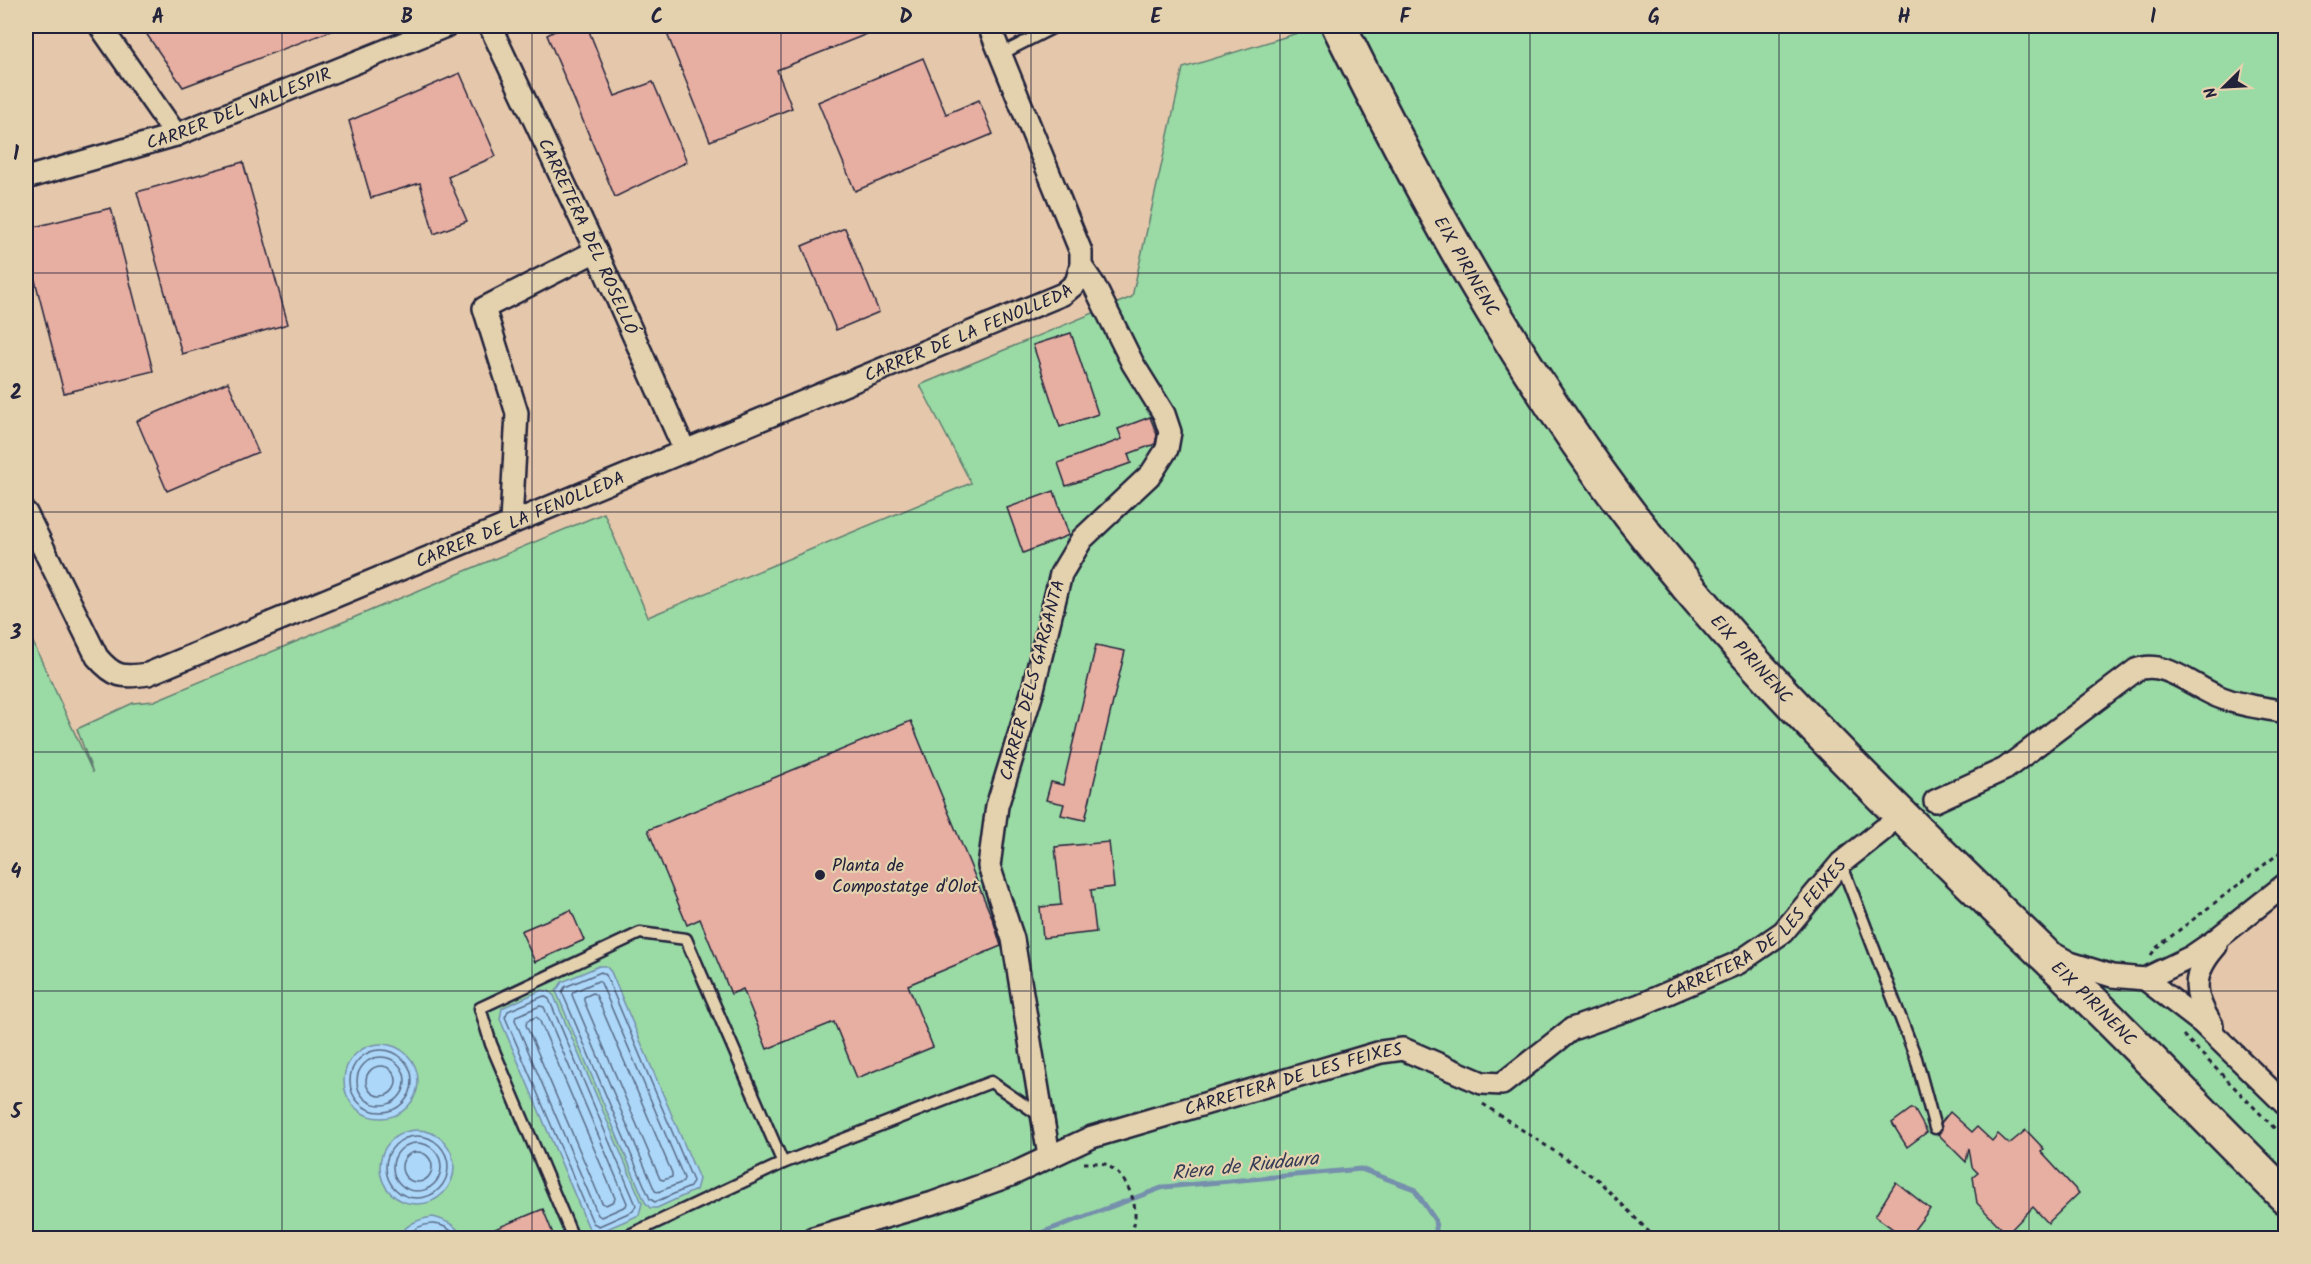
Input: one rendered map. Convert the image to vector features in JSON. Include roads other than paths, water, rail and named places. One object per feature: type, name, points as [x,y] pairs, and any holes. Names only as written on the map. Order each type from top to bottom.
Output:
[{"type":"main road","name":"EIX PIRINENC","points":[[1339,26],[1413,172],[1485,298],[1539,385],[1631,516],[1780,692],[1966,881],[2015,926],[2286,1197]]},
{"type":"street","points":[[100,26],[176,135]]},
{"type":"street","name":"CARRER DEL VALLESPIR","points":[[26,178],[176,135],[446,26]]},
{"type":"street","name":"CARRETERA DEL ROSELLÓ","points":[[490,26],[596,251],[684,449]]},
{"type":"street","name":"CARRER DELS GARGANTA","points":[[989,26],[1081,252],[1081,266],[1094,285],[1133,364],[1164,414],[1170,432],[1167,449],[1151,474],[1082,539],[1061,573],[1032,693],[997,806],[989,866],[1013,939],[1050,1156]]},
{"type":"street","points":[[511,522],[518,413],[484,308],[596,251]]},
{"type":"street","name":"CARRER DE LA FENOLLEDA","points":[[26,513],[97,657],[109,671],[127,677],[148,674],[684,449],[1063,294],[1076,283],[1081,266]]},
{"type":"street","points":[[1935,801],[2005,769],[2136,670],[2145,666],[2166,670],[2224,699],[2286,712]]},
{"type":"street","name":"CARRETERA DE LES FEIXES","points":[[813,1239],[933,1203],[1011,1175],[1092,1137],[1154,1117],[1395,1049],[1403,1049],[1482,1083],[1502,1084],[1572,1029],[1640,1005],[1738,963],[1783,932],[1841,863],[1884,829]]},
{"type":"street","points":[[2015,926],[2070,963],[2112,976],[2145,979],[2191,957],[2233,928],[2286,884]]},
{"type":"street","points":[[2233,928],[2200,967],[2197,995],[2201,1009],[2238,1058]]},
{"type":"street","points":[[2145,979],[2186,1009],[2286,1105]]},
{"type":"lane","points":[[1001,54],[1056,26]]},
{"type":"lane","points":[[1841,863],[1916,1058],[1935,1128]]},
{"type":"lane","points":[[573,1239],[491,1044],[480,1008],[640,933],[686,939],[783,1163]]},
{"type":"lane","points":[[623,1239],[783,1163],[991,1082],[1042,1117]]},
{"type":"water","points":[[599,966],[606,966],[611,972],[699,1179],[696,1190],[657,1208],[650,1208],[645,1202],[556,991],[562,982]]},
{"type":"water","points":[[542,990],[549,991],[554,996],[642,1203],[639,1215],[600,1232],[593,1232],[588,1226],[500,1019],[502,1008]]},
{"type":"water","points":[[388,1044],[408,1054],[416,1067],[418,1081],[416,1095],[408,1108],[395,1116],[374,1118],[354,1108],[346,1095],[344,1074],[354,1054],[367,1046]]},
{"type":"water","points":[[410,1130],[424,1130],[438,1136],[448,1146],[454,1160],[452,1181],[438,1198],[424,1204],[410,1204],[396,1198],[386,1188],[380,1174],[380,1160],[386,1146],[396,1136]]},
{"type":"water","points":[[433,1217],[451,1224],[465,1238],[398,1238],[412,1223]]},
{"type":"waterway","name":"Riera de Riudaura","points":[[1027,1238],[1164,1187],[1361,1169],[1414,1189],[1435,1220],[1437,1238]]},
{"type":"place","name":"Planta de Compostatge d'Olot","points":[[820,875]]}]
